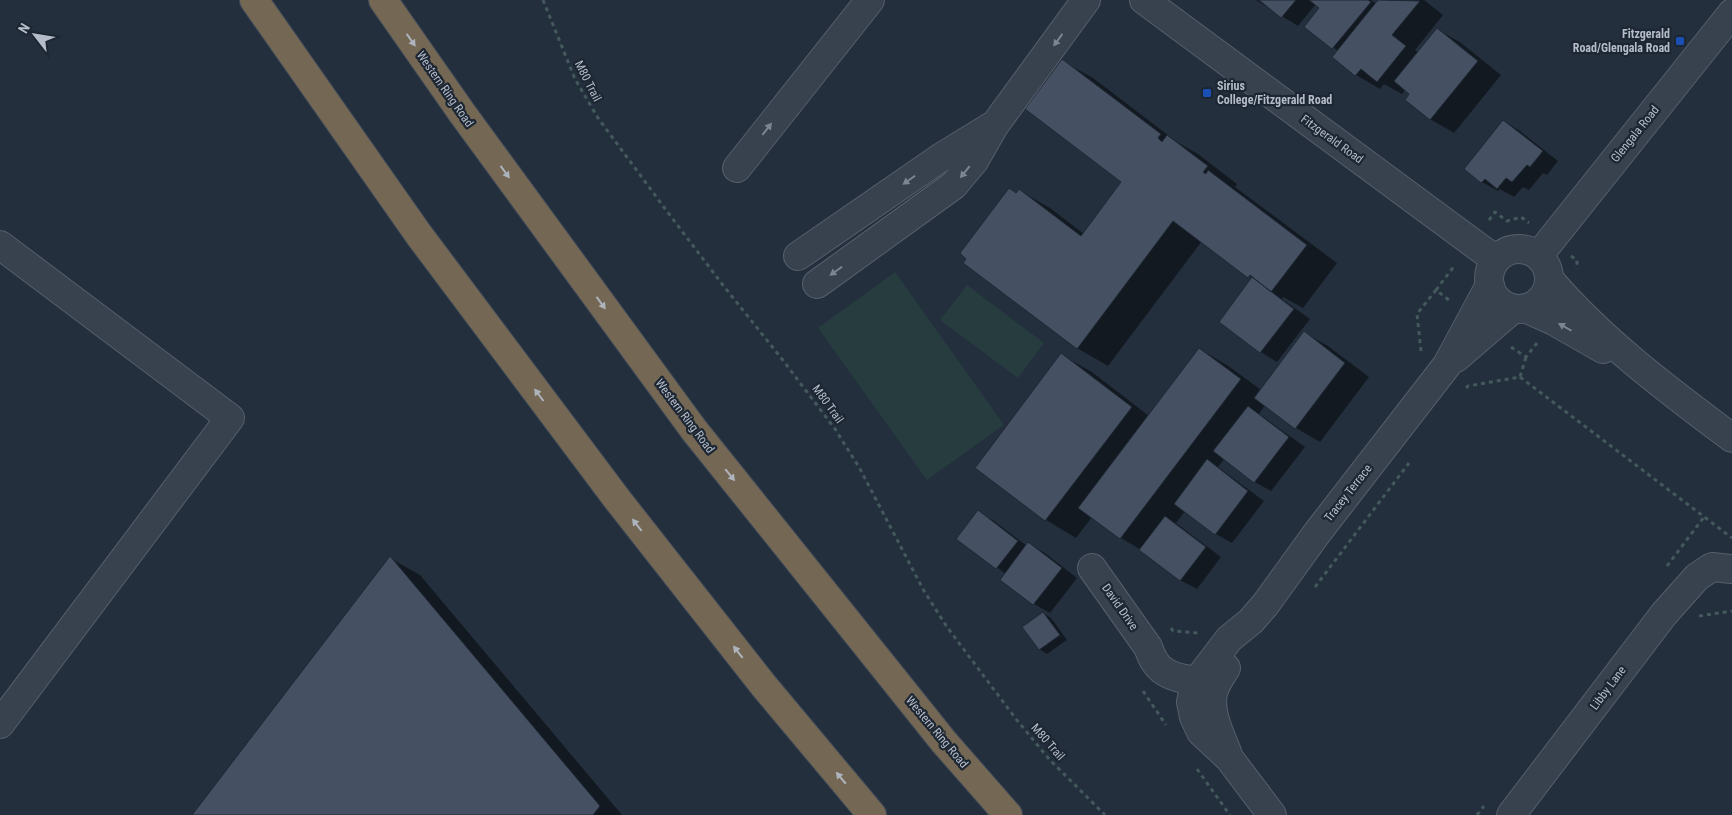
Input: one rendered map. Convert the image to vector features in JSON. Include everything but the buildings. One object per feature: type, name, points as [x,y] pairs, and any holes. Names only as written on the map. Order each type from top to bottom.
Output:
[{"type":"highway","points":[[254,0],[419,235],[617,499],[764,686],[872,815]]},
{"type":"highway","name":"Western Ring Road","points":[[383,0],[462,113],[694,430],[944,742],[1008,815]]},
{"type":"street","points":[[737,168],[870,0]]},
{"type":"street","points":[[818,284],[954,185],[974,161],[994,126],[1086,0]]},
{"type":"street","name":"Fitzgerald Road","points":[[1163,5],[1493,273]]},
{"type":"street","name":"Glengala Road","points":[[1539,255],[1732,13]]},
{"type":"street","points":[[798,256],[940,158],[994,126]]},
{"type":"street","points":[[0,245],[230,418],[0,724]]},
{"type":"street","points":[[1519,308],[1535,305],[1548,290],[1550,280],[1545,262],[1539,255],[1521,248],[1503,254],[1493,273],[1493,293],[1498,300],[1519,308],[1554,321],[1652,378]]},
{"type":"street","name":"Tracey Terrace","points":[[1205,678],[1241,644],[1251,621],[1447,365],[1493,273]]},
{"type":"street","points":[[1550,280],[1569,302],[1652,378],[1732,438]]},
{"type":"street","name":"Tracey Terrace","points":[[1447,365],[1519,308]]},
{"type":"street","name":"David Drive","points":[[1092,568],[1148,647],[1168,656],[1186,660],[1205,678]]},
{"type":"street","name":"Libby Lane","points":[[1511,815],[1664,614],[1697,577],[1722,568]]},
{"type":"street","points":[[1205,678],[1213,694],[1215,720],[1229,758],[1272,815]]},
{"type":"path","name":"M80 Trail","points":[[543,0],[575,79],[598,118],[666,210],[788,365],[835,429],[864,475],[924,591],[946,627],[1049,758],[1105,815]]},
{"type":"path","points":[[1520,377],[1526,357]]},
{"type":"path","points":[[1462,394],[1468,386],[1520,377],[1732,538]]},
{"type":"path","points":[[1312,591],[1414,457]]},
{"type":"green space","points":[[895,272],[1004,425],[927,480],[818,328]]},
{"type":"green space","points":[[967,285],[1044,343],[1018,378],[940,320]]},
{"type":"place","name":"Fitzgerald Road/Glengala Road","points":[[1680,41]]},
{"type":"place","name":"Sirius College/Fitzgerald Road","points":[[1207,93]]}]
